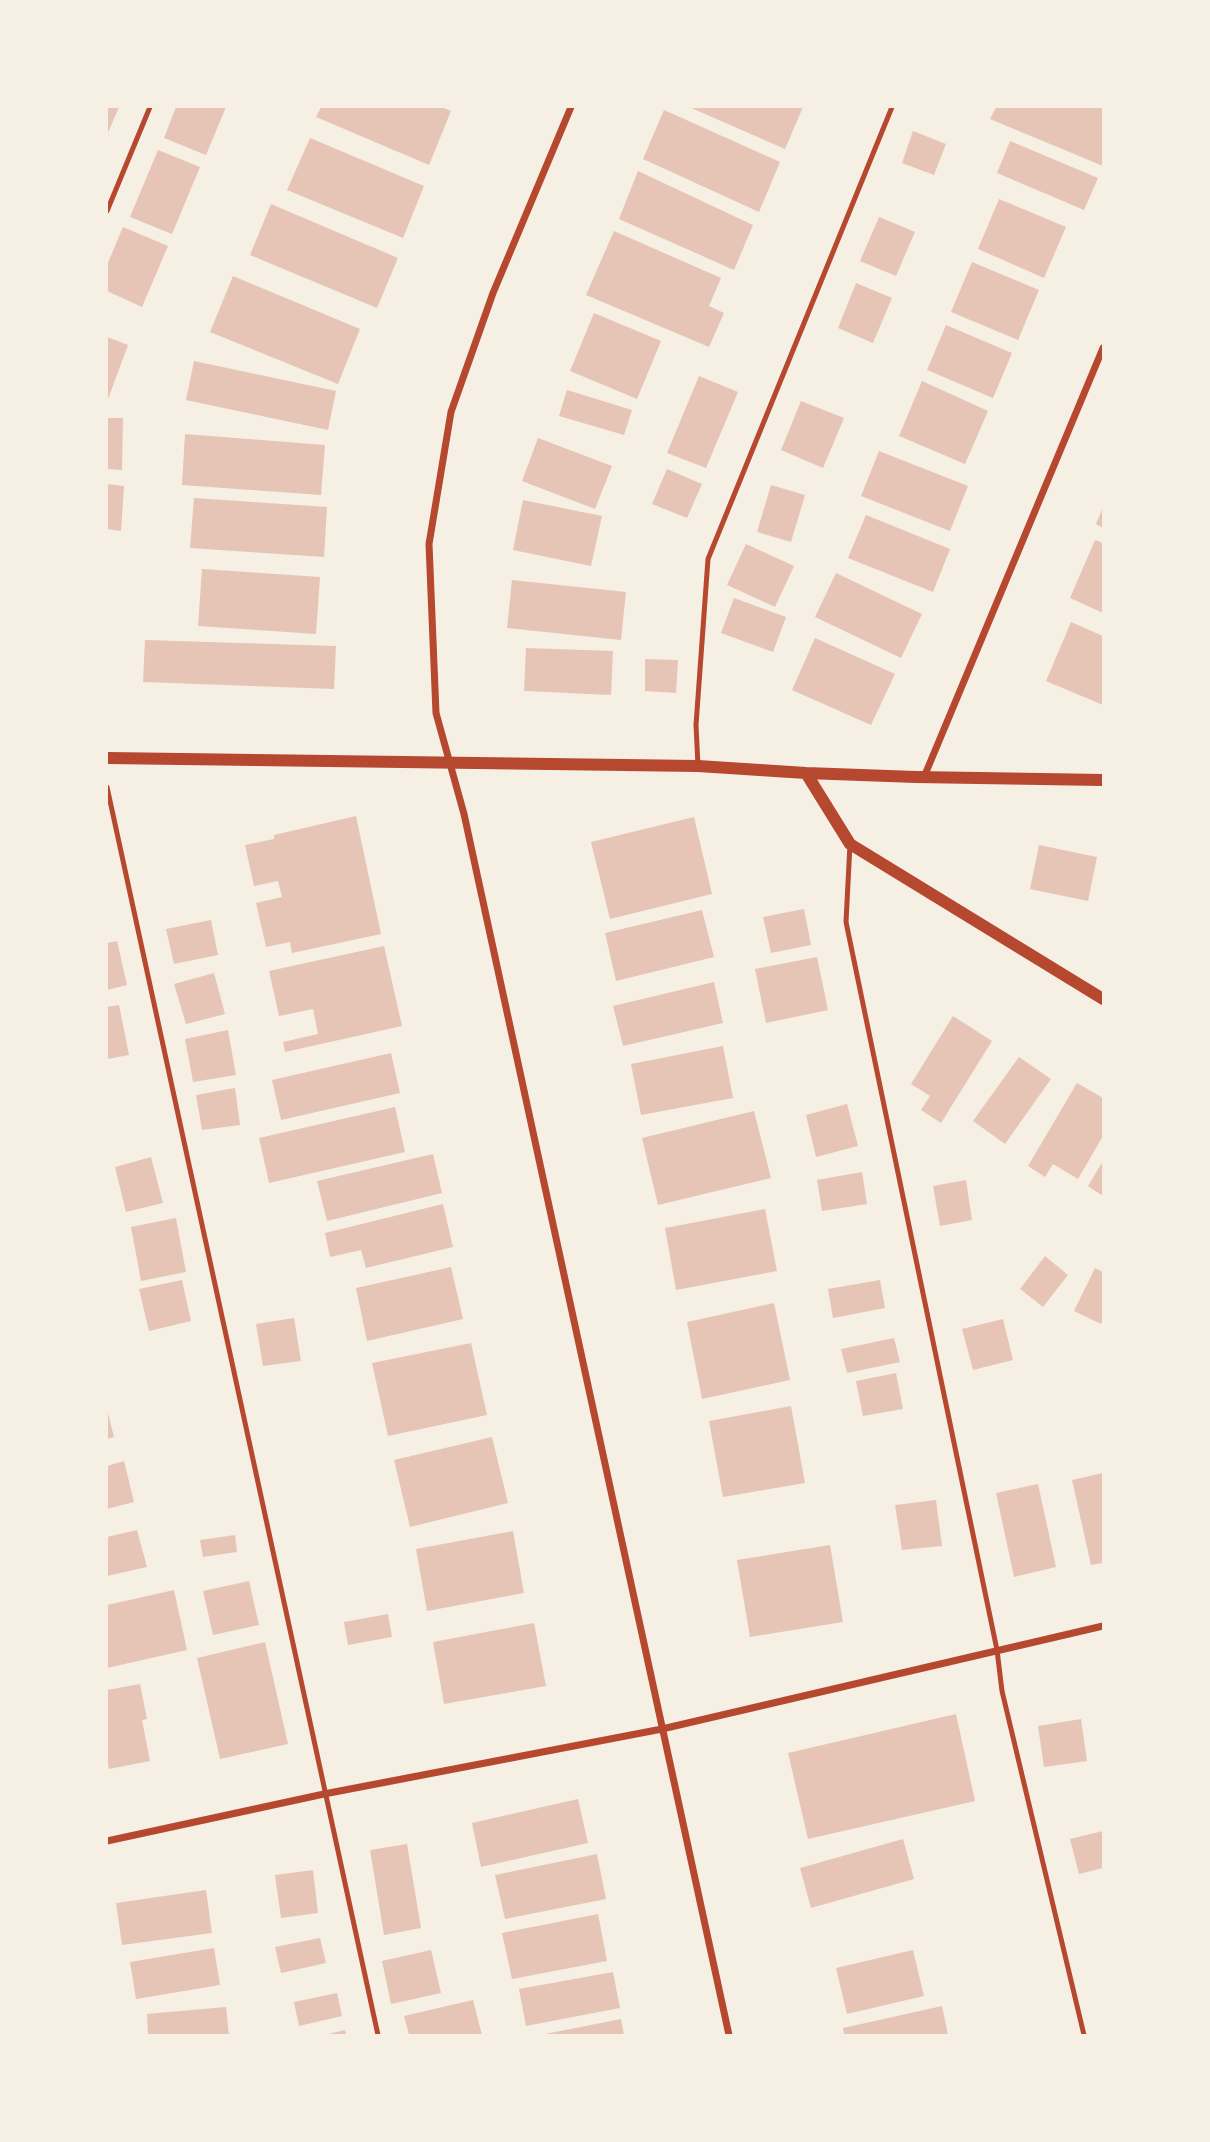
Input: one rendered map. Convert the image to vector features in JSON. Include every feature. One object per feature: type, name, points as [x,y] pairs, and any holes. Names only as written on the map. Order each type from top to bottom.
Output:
[{"type":"street","points":[[571,107],[493,293],[451,412],[429,544],[436,713],[467,828],[729,2035]]},
{"type":"street","points":[[924,777],[1103,348]]},
{"type":"street","points":[[107,758],[698,766],[806,773],[1103,780]]},
{"type":"street","points":[[806,773],[850,844],[1103,999]]},
{"type":"street","points":[[107,1841],[324,1794],[662,1729],[1103,1626]]},
{"type":"lane","points":[[107,211],[150,107]]},
{"type":"lane","points":[[698,766],[696,725],[708,559],[892,107]]},
{"type":"lane","points":[[107,788],[378,2035]]},
{"type":"lane","points":[[850,844],[846,922],[997,1650],[1002,1691],[1084,2035]]},
{"type":"building","points":[[107,107],[119,107],[107,135]]},
{"type":"building","points":[[176,107],[226,107],[206,155],[164,138]]},
{"type":"building","points":[[321,107],[441,107],[451,111],[429,165],[316,117]]},
{"type":"building","points":[[689,107],[803,107],[785,149]]},
{"type":"building","points":[[996,107],[1103,107],[1103,166],[990,119]]},
{"type":"building","points":[[664,110],[780,162],[759,212],[643,159]]},
{"type":"building","points":[[913,131],[946,144],[934,175],[902,163]]},
{"type":"building","points":[[310,138],[424,186],[403,238],[287,190]]},
{"type":"building","points":[[1010,141],[1098,178],[1084,210],[997,173]]},
{"type":"building","points":[[158,150],[200,167],[172,234],[130,217]]},
{"type":"building","points":[[638,171],[753,225],[734,270],[619,219]]},
{"type":"building","points":[[999,199],[1066,227],[1044,278],[978,249]]},
{"type":"building","points":[[271,204],[398,258],[377,308],[250,255]]},
{"type":"building","points":[[879,217],[915,232],[896,276],[860,261]]},
{"type":"building","points":[[123,227],[168,246],[142,307],[107,291],[107,265]]},
{"type":"building","points":[[614,231],[721,278],[709,306],[724,313],[709,347],[586,295]]},
{"type":"building","points":[[972,262],[1039,290],[1018,340],[951,312]]},
{"type":"building","points":[[233,276],[360,329],[338,384],[210,332]]},
{"type":"building","points":[[856,283],[892,298],[873,343],[838,328]]},
{"type":"building","points":[[594,313],[661,341],[637,399],[570,371]]},
{"type":"building","points":[[946,325],[1012,353],[993,398],[927,370]]},
{"type":"building","points":[[107,337],[128,345],[107,402]]},
{"type":"building","points":[[194,361],[336,391],[328,430],[186,400]]},
{"type":"building","points":[[699,376],[738,392],[706,468],[667,453]]},
{"type":"building","points":[[922,381],[988,411],[965,464],[899,436]]},
{"type":"building","points":[[567,390],[632,410],[624,435],[559,416]]},
{"type":"building","points":[[801,401],[844,418],[823,468],[781,450]]},
{"type":"building","points":[[107,418],[123,418],[122,470],[107,469]]},
{"type":"building","points":[[185,434],[325,445],[321,495],[182,485]]},
{"type":"building","points":[[538,438],[612,466],[595,509],[522,481]]},
{"type":"building","points":[[879,451],[968,486],[950,531],[861,496]]},
{"type":"building","points":[[667,469],[702,484],[687,518],[652,504]]},
{"type":"building","points":[[107,484],[124,486],[121,531],[107,529]]},
{"type":"building","points":[[771,485],[805,495],[791,542],[757,532]]},
{"type":"building","points":[[194,498],[327,507],[324,557],[190,548]]},
{"type":"building","points":[[523,500],[602,516],[591,566],[513,550]]},
{"type":"building","points":[[1103,507],[1103,528],[1096,524]]},
{"type":"building","points":[[866,515],[950,549],[933,592],[848,558]]},
{"type":"building","points":[[1095,540],[1103,543],[1103,613],[1070,598]]},
{"type":"building","points":[[746,544],[794,566],[775,607],[727,585]]},
{"type":"building","points":[[202,569],[320,577],[316,634],[198,626]]},
{"type":"building","points":[[836,573],[922,614],[901,658],[815,617]]},
{"type":"building","points":[[512,580],[626,592],[621,640],[507,628]]},
{"type":"building","points":[[734,598],[786,617],[773,652],[721,633]]},
{"type":"building","points":[[1071,622],[1103,636],[1103,705],[1046,681]]},
{"type":"building","points":[[815,638],[895,674],[871,725],[792,690]]},
{"type":"building","points":[[145,640],[336,646],[334,689],[143,682]]},
{"type":"building","points":[[526,648],[613,651],[611,695],[524,691]]},
{"type":"building","points":[[645,659],[678,660],[676,693],[645,691]]},
{"type":"building","points":[[356,816],[381,934],[292,953],[290,942],[266,947],[256,903],[282,897],[278,881],[254,886],[245,845],[274,839],[274,835]]},
{"type":"building","points":[[694,817],[712,894],[610,919],[591,842]]},
{"type":"building","points":[[1039,845],[1097,857],[1088,901],[1030,889]]},
{"type":"building","points":[[804,909],[811,945],[771,953],[763,917]]},
{"type":"building","points":[[702,910],[714,957],[616,981],[605,933]]},
{"type":"building","points":[[211,920],[218,955],[174,964],[166,929]]},
{"type":"building","points":[[117,941],[127,985],[107,990],[107,943]]},
{"type":"building","points":[[384,946],[402,1026],[285,1052],[283,1042],[318,1034],[313,1009],[279,1016],[269,971]]},
{"type":"building","points":[[817,957],[828,1010],[766,1023],[755,969]]},
{"type":"building","points":[[214,973],[225,1014],[186,1024],[174,984]]},
{"type":"building","points":[[714,982],[723,1023],[623,1046],[613,1006]]},
{"type":"building","points":[[119,1005],[129,1055],[107,1059],[107,1007]]},
{"type":"building","points":[[953,1016],[992,1041],[941,1123],[921,1110],[930,1096],[911,1084]]},
{"type":"building","points":[[228,1030],[236,1075],[193,1082],[185,1039]]},
{"type":"building","points":[[723,1046],[733,1098],[641,1115],[631,1064]]},
{"type":"building","points":[[391,1053],[400,1093],[281,1120],[272,1080]]},
{"type":"building","points":[[1019,1057],[1051,1079],[1005,1144],[973,1121]]},
{"type":"building","points":[[1077,1083],[1103,1098],[1103,1136],[1078,1179],[1053,1164],[1045,1177],[1028,1166]]},
{"type":"building","points":[[235,1088],[240,1125],[202,1130],[196,1095]]},
{"type":"building","points":[[847,1104],[858,1146],[816,1157],[806,1115]]},
{"type":"building","points":[[395,1107],[405,1152],[269,1183],[259,1138]]},
{"type":"building","points":[[754,1111],[771,1178],[658,1205],[642,1138]]},
{"type":"building","points":[[433,1154],[442,1193],[327,1221],[317,1181]]},
{"type":"building","points":[[151,1157],[163,1203],[126,1212],[115,1167]]},
{"type":"building","points":[[1103,1161],[1103,1196],[1088,1186]]},
{"type":"building","points":[[862,1172],[867,1204],[822,1211],[817,1180]]},
{"type":"building","points":[[966,1180],[972,1220],[940,1226],[933,1186]]},
{"type":"building","points":[[443,1204],[453,1247],[366,1268],[361,1250],[330,1257],[325,1233]]},
{"type":"building","points":[[765,1209],[777,1271],[676,1290],[665,1228]]},
{"type":"building","points":[[176,1218],[186,1272],[141,1281],[131,1227]]},
{"type":"building","points":[[1045,1256],[1068,1275],[1043,1307],[1020,1289]]},
{"type":"building","points":[[451,1267],[463,1319],[367,1341],[356,1288]]},
{"type":"building","points":[[1095,1268],[1103,1272],[1101,1324],[1074,1311]]},
{"type":"building","points":[[182,1280],[191,1321],[149,1331],[139,1289]]},
{"type":"building","points":[[880,1280],[885,1308],[833,1318],[828,1289]]},
{"type":"building","points":[[774,1303],[790,1380],[702,1399],[687,1322]]},
{"type":"building","points":[[294,1318],[301,1361],[263,1366],[256,1324]]},
{"type":"building","points":[[1003,1319],[1013,1360],[973,1370],[962,1329]]},
{"type":"building","points":[[894,1338],[900,1362],[847,1373],[841,1349]]},
{"type":"building","points":[[471,1343],[487,1415],[388,1436],[372,1363]]},
{"type":"building","points":[[896,1373],[903,1409],[863,1416],[856,1381]]},
{"type":"building","points":[[791,1406],[805,1483],[723,1497],[709,1421]]},
{"type":"building","points":[[107,1409],[114,1437],[107,1439]]},
{"type":"building","points":[[492,1437],[508,1503],[410,1527],[394,1460]]},
{"type":"building","points":[[124,1461],[134,1502],[107,1509],[107,1466]]},
{"type":"building","points":[[1103,1473],[1103,1563],[1091,1565],[1072,1480]]},
{"type":"building","points":[[1038,1484],[1056,1567],[1014,1577],[996,1493]]},
{"type":"building","points":[[936,1500],[942,1546],[902,1550],[895,1505]]},
{"type":"building","points":[[137,1530],[147,1567],[107,1576],[107,1537]]},
{"type":"building","points":[[513,1531],[524,1593],[427,1611],[416,1549]]},
{"type":"building","points":[[235,1535],[237,1552],[203,1557],[200,1540]]},
{"type":"building","points":[[830,1545],[843,1622],[750,1637],[737,1560]]},
{"type":"building","points":[[249,1581],[259,1625],[213,1635],[203,1591]]},
{"type":"building","points":[[174,1590],[187,1650],[107,1668],[107,1605]]},
{"type":"building","points":[[388,1614],[392,1637],[348,1645],[344,1622]]},
{"type":"building","points":[[534,1623],[546,1686],[444,1704],[433,1642]]},
{"type":"building","points":[[265,1642],[288,1744],[220,1759],[197,1658]]},
{"type":"building","points":[[140,1684],[147,1719],[142,1720],[150,1761],[109,1769],[107,1690]]},
{"type":"building","points":[[956,1714],[975,1801],[808,1839],[788,1753]]},
{"type":"building","points":[[1081,1719],[1087,1761],[1044,1767],[1038,1726]]},
{"type":"building","points":[[578,1799],[588,1843],[481,1867],[472,1823]]},
{"type":"building","points":[[1103,1831],[1103,1868],[1079,1874],[1070,1839]]},
{"type":"building","points":[[903,1839],[914,1879],[811,1908],[800,1868]]},
{"type":"building","points":[[407,1844],[421,1928],[384,1935],[370,1850]]},
{"type":"building","points":[[597,1854],[606,1899],[505,1919],[495,1875]]},
{"type":"building","points":[[313,1870],[318,1913],[281,1918],[275,1875]]},
{"type":"building","points":[[206,1890],[212,1933],[122,1945],[116,1903]]},
{"type":"building","points":[[598,1914],[607,1961],[512,1979],[502,1933]]},
{"type":"building","points":[[320,1938],[326,1963],[281,1973],[275,1947]]},
{"type":"building","points":[[214,1948],[220,1985],[136,1999],[130,1962]]},
{"type":"building","points":[[431,1950],[441,1993],[391,2004],[382,1961]]},
{"type":"building","points":[[913,1950],[924,1996],[847,2014],[836,1968]]},
{"type":"building","points":[[613,1972],[620,2008],[526,2026],[519,1989]]},
{"type":"building","points":[[337,1993],[342,2016],[299,2026],[294,2002]]},
{"type":"building","points":[[473,2000],[482,2035],[409,2035],[404,2016]]},
{"type":"building","points":[[942,2006],[948,2035],[844,2035],[843,2028]]},
{"type":"building","points":[[226,2007],[229,2035],[148,2035],[147,2014]]},
{"type":"building","points":[[621,2019],[624,2035],[545,2035],[545,2034]]},
{"type":"building","points":[[345,2030],[346,2035],[329,2035],[329,2034]]}]
